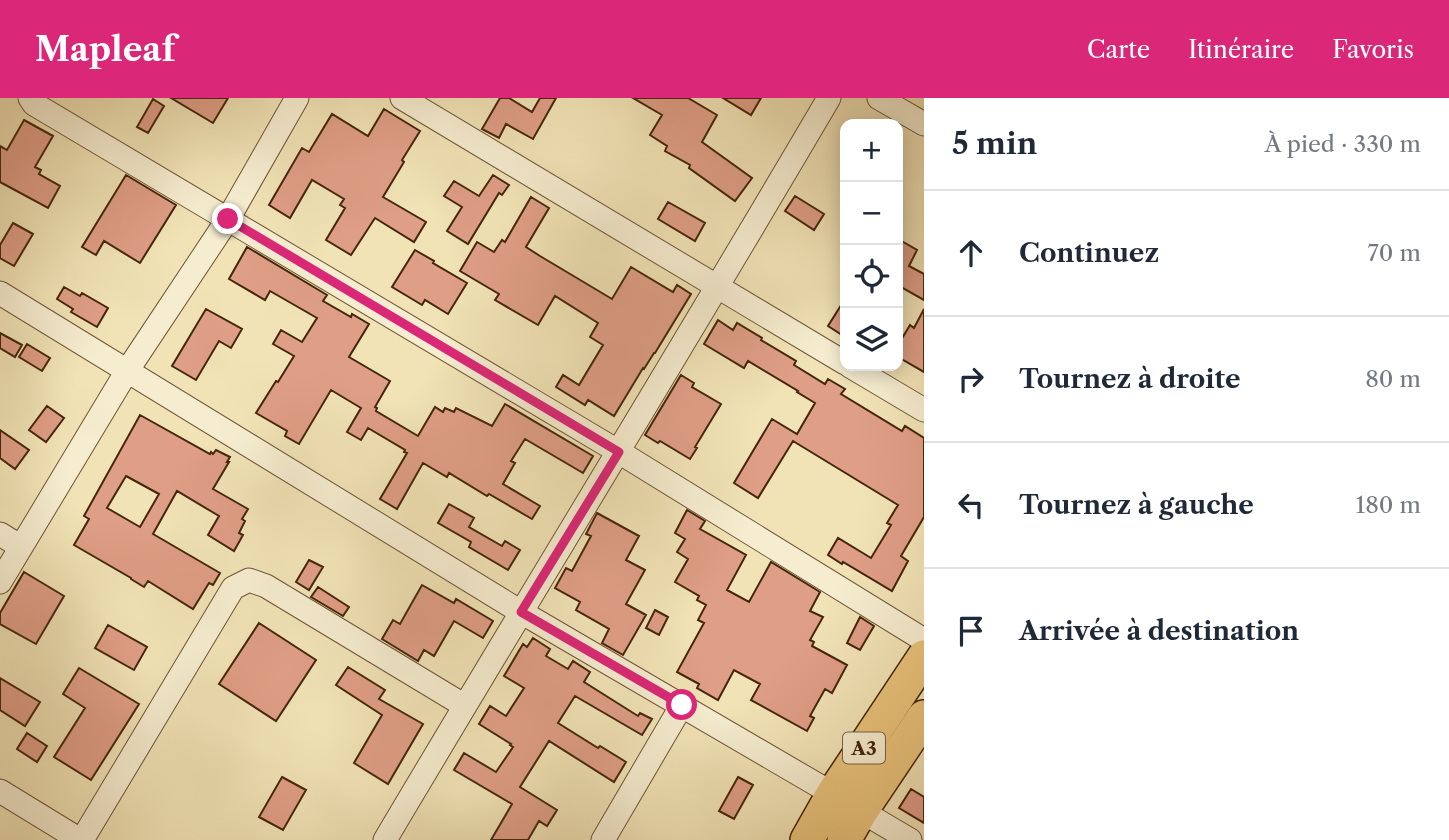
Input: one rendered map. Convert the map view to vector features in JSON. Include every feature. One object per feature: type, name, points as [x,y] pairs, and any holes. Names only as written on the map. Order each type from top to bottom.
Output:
[{"type":"highway","name":"A3","points":[[844,840],[847,803],[924,657]]},
{"type":"highway","name":"A3","points":[[807,840],[847,803],[924,718]]},
{"type":"street","points":[[30,98],[34,104],[619,452],[924,640]]},
{"type":"street","points":[[0,582],[127,371],[228,219],[297,98]]},
{"type":"street","points":[[402,98],[840,360]]},
{"type":"street","points":[[385,840],[719,286],[829,98]]},
{"type":"street","points":[[878,98],[924,124]]},
{"type":"street","points":[[0,293],[521,612],[910,840]]},
{"type":"street","points":[[858,371],[924,410]]},
{"type":"street","points":[[0,534],[21,547]]},
{"type":"street","points":[[0,791],[81,840],[233,588],[249,580],[266,586],[465,706]]},
{"type":"street","points":[[603,840],[682,705]]},
{"type":"building","points":[[171,98],[228,98],[213,123]]},
{"type":"building","points":[[500,98],[509,98],[532,112],[540,98],[556,98],[533,139],[506,124],[499,138],[482,129]]},
{"type":"building","points":[[633,98],[688,98],[717,115],[702,142],[752,178],[735,201],[689,168],[690,165],[665,151],[667,146],[650,135],[662,115]]},
{"type":"building","points":[[723,98],[761,98],[751,115]]},
{"type":"building","points":[[153,99],[164,106],[148,133],[137,127]]},
{"type":"building","points":[[384,109],[420,131],[383,197],[426,222],[414,242],[375,218],[351,255],[326,240],[345,208],[340,205],[344,199],[312,180],[290,218],[269,205],[302,148],[309,152],[332,114],[368,136]]},
{"type":"building","points":[[24,120],[53,136],[35,167],[41,170],[39,174],[60,186],[48,208],[0,182],[0,146],[7,150]]},
{"type":"building","points":[[126,175],[176,205],[140,263],[104,241],[96,255],[82,247]]},
{"type":"building","points":[[493,175],[509,185],[502,195],[499,193],[468,244],[447,231],[462,207],[444,196],[454,181],[479,196]]},
{"type":"building","points":[[795,196],[824,214],[814,230],[785,211]]},
{"type":"building","points":[[531,197],[549,208],[526,247],[540,256],[612,299],[631,267],[673,292],[677,285],[691,294],[614,416],[588,400],[585,405],[556,387],[563,375],[579,385],[603,345],[590,337],[598,323],[555,296],[538,325],[495,300],[499,294],[460,271],[477,242],[494,252],[502,240],[505,242]]},
{"type":"building","points":[[668,202],[705,223],[695,241],[658,219]]},
{"type":"building","points":[[13,223],[33,234],[14,266],[0,258],[0,245]]},
{"type":"building","points":[[903,242],[917,250],[909,266],[924,274],[924,300],[903,288]]},
{"type":"building","points":[[247,247],[327,295],[323,301],[369,324],[349,357],[390,381],[375,407],[376,411],[418,436],[435,407],[443,412],[445,408],[454,412],[456,408],[492,426],[505,404],[593,456],[583,473],[525,439],[511,461],[515,463],[503,484],[540,506],[532,519],[449,473],[447,477],[423,463],[397,509],[380,499],[407,453],[368,428],[361,440],[347,432],[361,408],[331,390],[299,444],[285,436],[287,431],[256,413],[294,356],[273,344],[281,330],[302,342],[317,318],[270,291],[265,300],[229,279]]},
{"type":"building","points":[[415,250],[467,283],[448,314],[425,300],[422,305],[392,287]]},
{"type":"building","points":[[64,287],[80,296],[82,293],[108,308],[97,327],[71,312],[73,309],[57,299]]},
{"type":"building","points":[[840,307],[840,334],[828,326]]},
{"type":"building","points":[[206,309],[242,329],[231,348],[219,341],[196,380],[172,366]]},
{"type":"building","points":[[924,309],[924,372],[903,360],[903,337],[910,325],[914,328]]},
{"type":"building","points":[[718,320],[733,330],[737,323],[796,361],[794,365],[825,384],[828,379],[845,389],[841,394],[902,431],[905,426],[924,438],[924,517],[901,556],[908,561],[892,591],[828,555],[838,538],[871,558],[891,525],[887,523],[898,505],[793,441],[758,498],[734,483],[772,419],[797,434],[815,403],[748,361],[744,368],[704,344]]},
{"type":"building","points":[[0,333],[22,345],[15,357],[0,348]]},
{"type":"building","points":[[27,344],[50,358],[42,371],[19,357]]},
{"type":"building","points":[[681,375],[694,383],[692,387],[721,404],[690,459],[645,435]]},
{"type":"building","points":[[47,406],[64,418],[46,442],[29,430]]},
{"type":"building","points":[[140,415],[210,454],[216,450],[230,457],[213,489],[248,509],[242,519],[245,521],[239,533],[243,535],[234,551],[208,535],[219,516],[177,491],[153,534],[220,573],[213,585],[209,583],[193,609],[148,581],[144,587],[74,545],[89,519],[84,516]],"holes":[[[126,476],[159,494],[140,527],[107,508]]]},
{"type":"building","points":[[0,430],[29,450],[15,469],[0,458]]},
{"type":"building","points":[[449,504],[474,518],[469,527],[502,546],[505,541],[520,550],[508,570],[469,547],[471,542],[438,523]]},
{"type":"building","points":[[687,510],[705,521],[700,529],[746,555],[727,590],[749,602],[771,562],[820,592],[810,611],[823,617],[810,640],[814,642],[812,646],[847,665],[832,693],[825,689],[810,716],[814,718],[807,731],[751,700],[760,684],[734,670],[718,700],[697,688],[699,684],[677,672],[704,623],[698,620],[706,605],[697,600],[699,596],[675,582],[688,559],[677,552],[685,539],[675,533]]},
{"type":"building","points":[[597,513],[639,536],[626,560],[645,570],[626,604],[646,615],[623,655],[602,643],[609,629],[576,610],[580,602],[555,588],[566,568],[572,571],[591,536],[586,534]]},
{"type":"building","points":[[309,560],[323,567],[309,590],[296,582]]},
{"type":"building","points":[[24,572],[64,596],[36,644],[0,624],[0,613]]},
{"type":"building","points":[[422,585],[454,603],[456,599],[493,621],[483,638],[454,621],[434,656],[424,650],[418,661],[382,639],[393,620],[400,624]]},
{"type":"building","points":[[318,587],[349,607],[343,616],[311,597]]},
{"type":"building","points":[[655,610],[668,617],[659,635],[646,628]]},
{"type":"building","points":[[860,617],[874,626],[860,650],[847,643]]},
{"type":"building","points":[[259,623],[316,660],[276,721],[219,684]]},
{"type":"building","points":[[108,625],[147,647],[134,670],[95,648]]},
{"type":"building","points":[[533,638],[550,649],[546,656],[568,669],[573,661],[590,672],[584,682],[638,716],[640,713],[652,719],[642,735],[575,696],[558,723],[626,762],[614,782],[549,741],[520,787],[557,810],[547,826],[539,821],[528,840],[491,840],[512,804],[454,770],[464,753],[496,772],[513,747],[479,724],[490,706],[506,716],[524,688],[504,676],[523,644],[527,647]]},
{"type":"building","points":[[348,667],[385,690],[379,699],[423,724],[388,784],[354,763],[382,715],[336,685]]},
{"type":"building","points":[[79,668],[139,704],[91,780],[54,757],[85,708],[63,694]]},
{"type":"building","points":[[0,678],[40,702],[25,726],[0,710]]},
{"type":"building","points":[[27,733],[47,746],[37,762],[17,749]]},
{"type":"building","points":[[282,777],[306,790],[283,830],[259,817]]},
{"type":"building","points":[[738,777],[753,785],[734,819],[719,811]]},
{"type":"building","points":[[911,789],[924,797],[924,823],[899,808]]},
{"type":"route","points":[[228,219],[619,452],[521,612],[682,705]]}]
